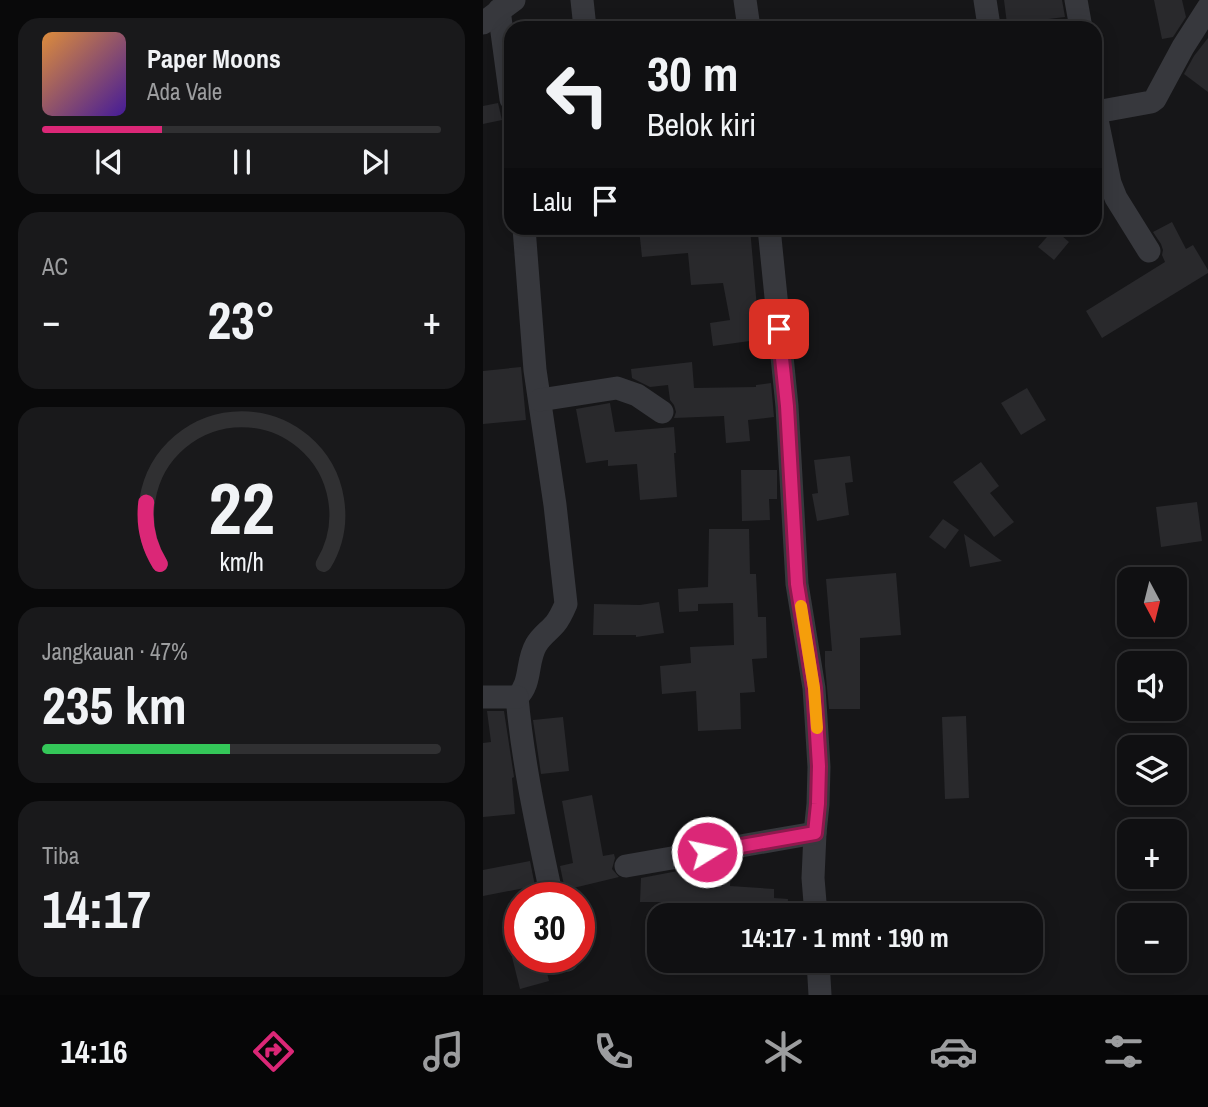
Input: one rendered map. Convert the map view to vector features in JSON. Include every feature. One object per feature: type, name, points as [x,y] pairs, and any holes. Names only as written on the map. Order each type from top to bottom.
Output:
[{"type":"street","points":[[582,0],[584,21]]},
{"type":"street","points":[[745,0],[748,21]]},
{"type":"street","points":[[985,0],[988,21]]},
{"type":"street","points":[[1076,0],[1080,21]]},
{"type":"street","points":[[1102,110],[1151,102],[1155,99],[1208,8]]},
{"type":"street","points":[[499,11],[504,48]]},
{"type":"street","points":[[1102,142],[1110,183],[1116,198],[1149,251]]},
{"type":"street","points":[[525,235],[535,370],[566,604],[555,624],[536,645],[525,688],[517,697],[520,737],[548,882]]},
{"type":"street","points":[[770,235],[787,406],[797,584],[814,688],[819,766],[813,878],[814,903]]},
{"type":"street","points":[[540,400],[617,388],[637,396],[662,412]]},
{"type":"street","points":[[483,697],[517,697]]},
{"type":"street","points":[[626,866],[815,833]]},
{"type":"street","points":[[819,973],[820,995]]},
{"type":"building","points":[[1004,0],[1062,0],[1065,17],[1007,21]]},
{"type":"building","points":[[1154,0],[1182,0],[1186,17],[1173,37],[1162,39]]},
{"type":"building","points":[[1208,38],[1208,92],[1184,74]]},
{"type":"building","points":[[498,103],[502,120],[483,124],[483,106]]},
{"type":"building","points":[[1172,222],[1186,249],[1193,245],[1208,273],[1102,338],[1086,311],[1165,262],[1161,244],[1153,232]]},
{"type":"building","points":[[640,235],[751,235],[757,308],[763,307],[767,344],[751,346],[750,341],[713,346],[710,323],[730,320],[723,283],[691,285],[688,253],[642,257]]},
{"type":"building","points":[[1049,235],[1061,235],[1069,242],[1054,260],[1038,247]]},
{"type":"building","points":[[692,362],[694,388],[756,387],[771,383],[774,417],[748,420],[750,441],[726,443],[724,416],[674,418],[676,412],[670,400],[668,385],[650,387],[632,378],[631,369]]},
{"type":"building","points":[[521,367],[526,420],[483,424],[483,371]]},
{"type":"building","points":[[1027,388],[1046,420],[1021,435],[1001,403]]},
{"type":"building","points":[[610,403],[615,432],[674,427],[677,497],[640,500],[637,464],[608,466],[608,460],[586,463],[576,409]]},
{"type":"building","points":[[850,456],[853,482],[845,483],[849,515],[817,521],[812,494],[818,493],[814,460]]},
{"type":"building","points":[[981,462],[999,486],[990,493],[1014,522],[994,537],[953,482]]},
{"type":"building","points":[[741,470],[777,470],[777,499],[769,499],[770,520],[742,521]]},
{"type":"building","points":[[1197,502],[1202,541],[1161,547],[1156,507]]},
{"type":"building","points":[[943,519],[959,530],[945,549],[929,537]]},
{"type":"building","points":[[709,529],[749,529],[750,574],[756,574],[758,617],[766,617],[767,658],[752,659],[755,692],[740,693],[741,729],[698,731],[696,691],[662,694],[660,666],[691,663],[690,647],[734,645],[733,603],[698,604],[698,611],[679,612],[678,589],[708,587]]},
{"type":"building","points":[[964,534],[1002,561],[970,567]]},
{"type":"building","points":[[896,573],[901,635],[860,638],[860,709],[829,709],[825,651],[832,651],[826,579]]},
{"type":"building","points":[[659,602],[664,633],[636,637],[593,635],[594,604],[640,605]]},
{"type":"building","points":[[487,711],[504,711],[514,777],[515,814],[483,817],[483,743],[491,742]]},
{"type":"building","points":[[966,716],[969,798],[945,799],[942,717]]},
{"type":"building","points":[[563,717],[569,771],[541,774],[533,720]]},
{"type":"building","points":[[592,795],[603,856],[614,854],[612,869],[619,877],[595,883],[563,882],[560,866],[573,863],[562,801]]},
{"type":"building","points":[[530,861],[534,882],[504,882],[504,892],[483,896],[483,870]]},
{"type":"building","points":[[711,869],[731,870],[730,886],[774,889],[774,898],[788,899],[788,903],[640,902],[641,878],[678,871],[711,872]]},
{"type":"building","points":[[516,973],[547,973],[549,981],[520,989]]},
{"type":"slow traffic","points":[[801,606],[814,688],[817,728]]},
{"type":"route","points":[[707,852],[815,833],[819,766],[814,688],[797,584],[787,406],[779,329]]}]
